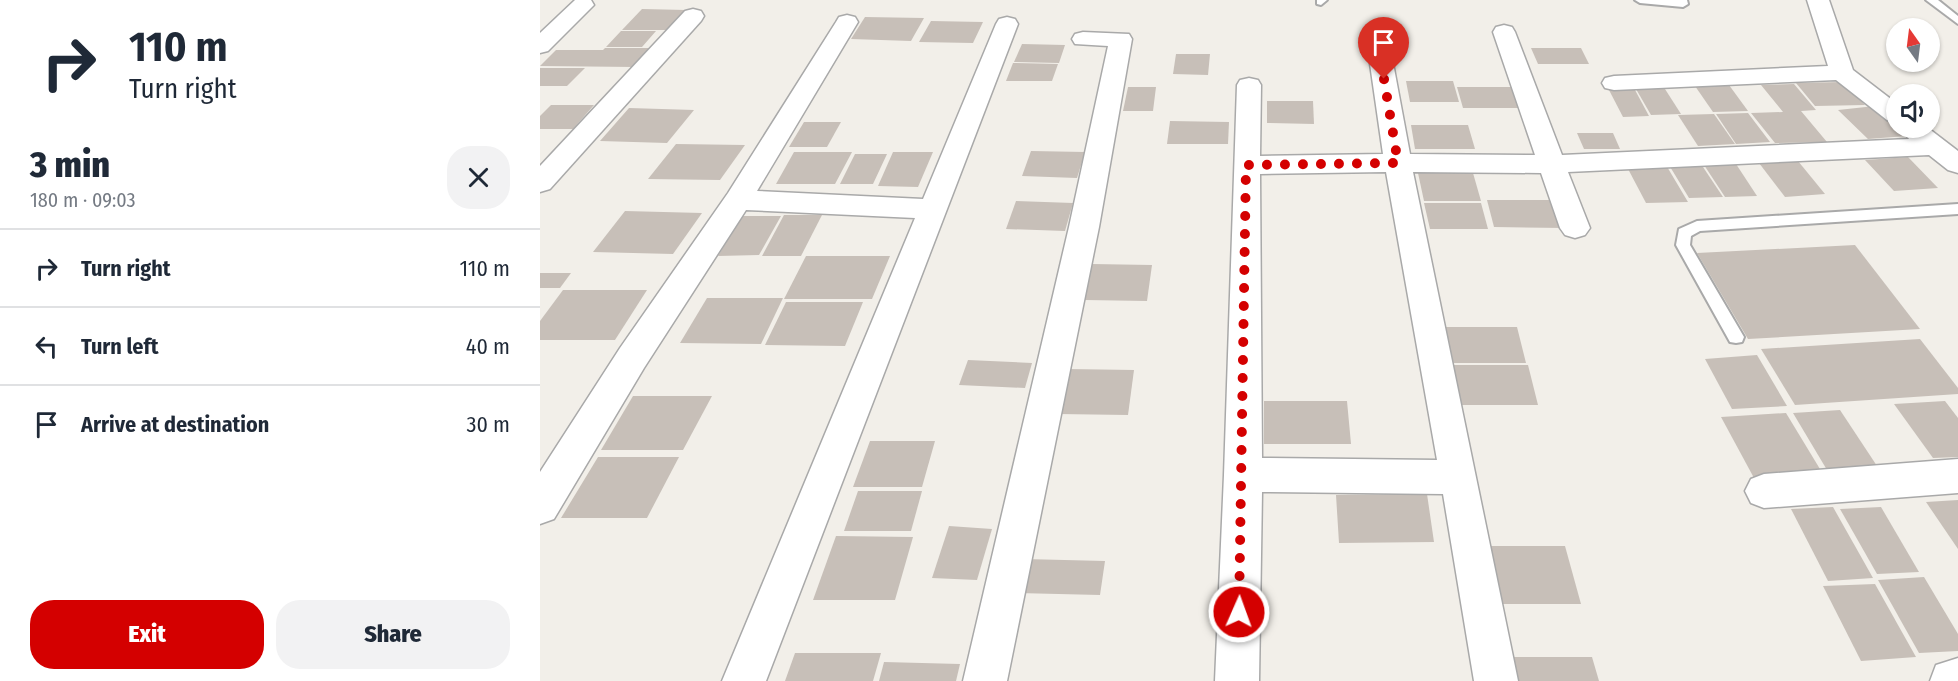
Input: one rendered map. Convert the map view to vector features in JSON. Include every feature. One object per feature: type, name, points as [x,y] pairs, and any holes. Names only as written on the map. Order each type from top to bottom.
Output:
[{"type":"street","points":[[1818,0],[1842,73],[1886,107]]},
{"type":"street","points":[[540,46],[583,4]]},
{"type":"street","points":[[540,183],[693,16]]},
{"type":"street","points":[[540,506],[632,358],[738,201],[847,22]]},
{"type":"street","points":[[738,681],[744,681],[1007,24]]},
{"type":"street","points":[[1504,32],[1575,228]]},
{"type":"street","points":[[1377,36],[1398,163],[1460,477],[1496,681]]},
{"type":"street","points":[[985,681],[1084,227],[1120,39],[1083,39]]},
{"type":"street","points":[[1614,83],[1842,73]]},
{"type":"street","points":[[1237,681],[1243,475],[1249,85]]},
{"type":"street","points":[[1246,165],[1552,164],[1935,146]]},
{"type":"street","points":[[738,201],[933,209]]},
{"type":"street","points":[[1243,475],[1460,477]]},
{"type":"street","points":[[1764,491],[1958,477]]},
{"type":"street","points":[[1952,681],[1958,680]]},
{"type":"lane","points":[[1640,0],[1683,4],[1682,0]]},
{"type":"lane","points":[[1931,0],[1958,21]]},
{"type":"lane","points":[[1736,337],[1683,245],[1684,233],[1697,225],[1958,208]]},
{"type":"building","points":[[642,9],[686,10],[668,30],[622,30]]},
{"type":"building","points":[[865,17],[924,18],[911,41],[851,39]]},
{"type":"building","points":[[931,21],[983,22],[973,43],[919,42]]},
{"type":"building","points":[[621,31],[656,31],[642,47],[606,47]]},
{"type":"building","points":[[1022,44],[1065,45],[1059,63],[1014,62]]},
{"type":"building","points":[[605,48],[651,48],[635,67],[540,66],[556,50],[603,50]]},
{"type":"building","points":[[1531,48],[1581,48],[1589,64],[1538,64]]},
{"type":"building","points":[[1176,54],[1210,54],[1208,75],[1173,74]]},
{"type":"building","points":[[1013,63],[1058,64],[1052,81],[1006,81]]},
{"type":"building","points":[[540,68],[585,68],[567,86],[540,86]]},
{"type":"building","points":[[1406,81],[1453,81],[1459,102],[1410,102]]},
{"type":"building","points":[[1843,82],[1865,105],[1815,106],[1796,83]]},
{"type":"building","points":[[1794,84],[1816,110],[1801,111],[1827,142],[1775,143],[1751,113],[1783,112],[1761,85]]},
{"type":"building","points":[[1729,85],[1748,111],[1713,112],[1695,86]]},
{"type":"building","points":[[1128,87],[1156,87],[1153,111],[1123,111]]},
{"type":"building","points":[[1457,87],[1516,87],[1523,108],[1463,108]]},
{"type":"building","points":[[1636,89],[1665,89],[1681,114],[1651,115]]},
{"type":"building","points":[[1609,90],[1635,90],[1649,116],[1623,117]]},
{"type":"building","points":[[1267,101],[1313,101],[1314,124],[1267,123]]},
{"type":"building","points":[[551,105],[594,105],[573,129],[540,129],[540,116]]},
{"type":"building","points":[[1875,106],[1886,118],[1886,138],[1868,139],[1838,110]]},
{"type":"building","points":[[629,108],[694,110],[667,143],[600,141]]},
{"type":"building","points":[[1748,113],[1770,142],[1736,144],[1716,114]]},
{"type":"building","points":[[1714,114],[1735,144],[1698,146],[1678,115]]},
{"type":"building","points":[[1170,121],[1229,122],[1228,144],[1167,144]]},
{"type":"building","points":[[804,122],[841,122],[827,147],[789,147]]},
{"type":"building","points":[[1411,125],[1468,125],[1475,149],[1415,149]]},
{"type":"building","points":[[1577,133],[1613,133],[1620,149],[1584,149]]},
{"type":"building","points":[[676,144],[745,145],[720,180],[648,179]]},
{"type":"building","points":[[1031,151],[1085,152],[1077,178],[1022,176]]},
{"type":"building","points":[[794,152],[852,152],[835,184],[776,184]]},
{"type":"building","points":[[893,152],[933,152],[918,187],[878,186]]},
{"type":"building","points":[[855,154],[887,154],[873,184],[840,184]]},
{"type":"building","points":[[1908,157],[1938,188],[1894,191],[1865,160]]},
{"type":"building","points":[[1798,161],[1825,194],[1785,197],[1759,163]]},
{"type":"building","points":[[1701,164],[1723,197],[1689,198],[1669,165]]},
{"type":"building","points":[[1736,164],[1757,196],[1725,197],[1704,165]]},
{"type":"building","points":[[1666,165],[1688,202],[1646,203],[1627,167]]},
{"type":"building","points":[[1418,173],[1473,173],[1481,201],[1424,201]]},
{"type":"building","points":[[1487,200],[1553,200],[1564,228],[1494,227]]},
{"type":"building","points":[[1016,201],[1073,203],[1065,231],[1006,229]]},
{"type":"building","points":[[1424,203],[1481,203],[1488,229],[1430,229]]},
{"type":"building","points":[[625,211],[702,213],[673,254],[593,252]]},
{"type":"building","points":[[784,215],[822,215],[801,256],[762,256]]},
{"type":"building","points":[[742,216],[781,216],[759,255],[718,256]]},
{"type":"building","points":[[1855,245],[1920,329],[1748,339],[1697,253]]},
{"type":"building","points":[[806,256],[890,256],[872,299],[784,299]]},
{"type":"building","points":[[1092,264],[1152,265],[1147,301],[1085,300]]},
{"type":"building","points":[[540,273],[571,273],[560,288],[540,288]]},
{"type":"building","points":[[563,290],[647,290],[615,340],[540,340],[540,321]]},
{"type":"building","points":[[707,298],[783,298],[761,344],[680,343]]},
{"type":"building","points":[[786,302],[863,302],[845,346],[765,345]]},
{"type":"building","points":[[1443,327],[1517,327],[1526,363],[1451,363]]},
{"type":"building","points":[[1920,339],[1958,388],[1958,394],[1795,405],[1761,349]]},
{"type":"building","points":[[1757,355],[1787,406],[1732,409],[1705,359]]},
{"type":"building","points":[[968,360],[1032,363],[1025,388],[959,385]]},
{"type":"building","points":[[1452,365],[1528,365],[1538,405],[1460,405]]},
{"type":"building","points":[[1067,369],[1134,370],[1128,415],[1058,414]]},
{"type":"building","points":[[633,396],[712,396],[683,450],[601,450]]},
{"type":"building","points":[[1264,401],[1347,401],[1351,444],[1264,444]]},
{"type":"building","points":[[1945,401],[1958,418],[1958,457],[1933,458],[1894,404]]},
{"type":"building","points":[[1840,410],[1881,472],[1830,475],[1793,413]]},
{"type":"building","points":[[1786,413],[1823,474],[1754,478],[1721,417]]},
{"type":"building","points":[[870,441],[935,441],[922,487],[853,487]]},
{"type":"building","points":[[598,457],[679,457],[647,518],[561,518]]},
{"type":"building","points":[[858,491],[922,491],[911,531],[844,531]]},
{"type":"building","points":[[1427,494],[1434,542],[1339,543],[1336,495]]},
{"type":"building","points":[[1958,500],[1958,549],[1926,502]]},
{"type":"building","points":[[1833,507],[1873,578],[1828,581],[1791,509]]},
{"type":"building","points":[[1881,507],[1919,572],[1877,574],[1840,509]]},
{"type":"building","points":[[949,526],[992,529],[977,580],[932,578]]},
{"type":"building","points":[[836,536],[913,537],[895,600],[813,600]]},
{"type":"building","points":[[1486,546],[1565,546],[1581,604],[1497,604]]},
{"type":"building","points":[[1024,559],[1105,561],[1100,595],[1017,593]]},
{"type":"building","points":[[1924,577],[1958,634],[1958,651],[1919,653],[1878,580]]},
{"type":"building","points":[[1875,584],[1916,657],[1861,661],[1823,586]]},
{"type":"building","points":[[795,653],[881,653],[873,681],[785,681]]},
{"type":"building","points":[[1508,657],[1592,657],[1599,681],[1512,681]]},
{"type":"building","points":[[884,662],[960,664],[956,681],[879,681]]},
{"type":"route","points":[[1239,612],[1243,475],[1246,165],[1398,163],[1384,79]]}]
